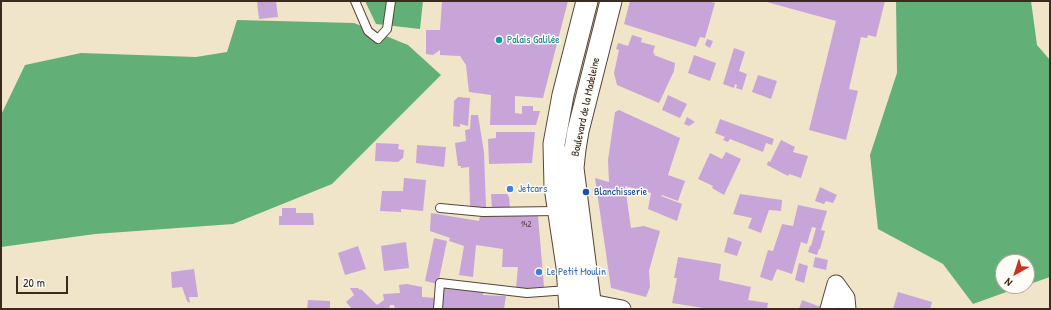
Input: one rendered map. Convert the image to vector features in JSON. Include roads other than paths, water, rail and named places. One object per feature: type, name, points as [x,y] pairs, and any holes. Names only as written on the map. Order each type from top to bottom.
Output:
[{"type":"street","name":"Boulevard de la Madeleine","points":[[587,1],[574,99],[574,168],[591,306]]},
{"type":"street","name":"Boulevard de la Madeleine","points":[[569,299],[567,267],[557,211],[553,163],[554,144],[574,99],[611,1]]},
{"type":"street","points":[[829,309],[836,284],[846,298],[847,309]]},
{"type":"street","points":[[591,306],[622,309]]},
{"type":"lane","points":[[355,1],[368,31],[378,40],[387,29],[391,1]]},
{"type":"lane","points":[[440,208],[483,212],[557,211]]},
{"type":"lane","points":[[438,309],[440,283],[569,299]]},
{"type":"place","name":"Palais Galilée","points":[[499,40]]},
{"type":"place","name":"Jetcars","points":[[510,189]]},
{"type":"place","name":"Blanchisserie","points":[[586,192]]},
{"type":"place","name":"Le Petit Moulin","points":[[539,272]]}]
